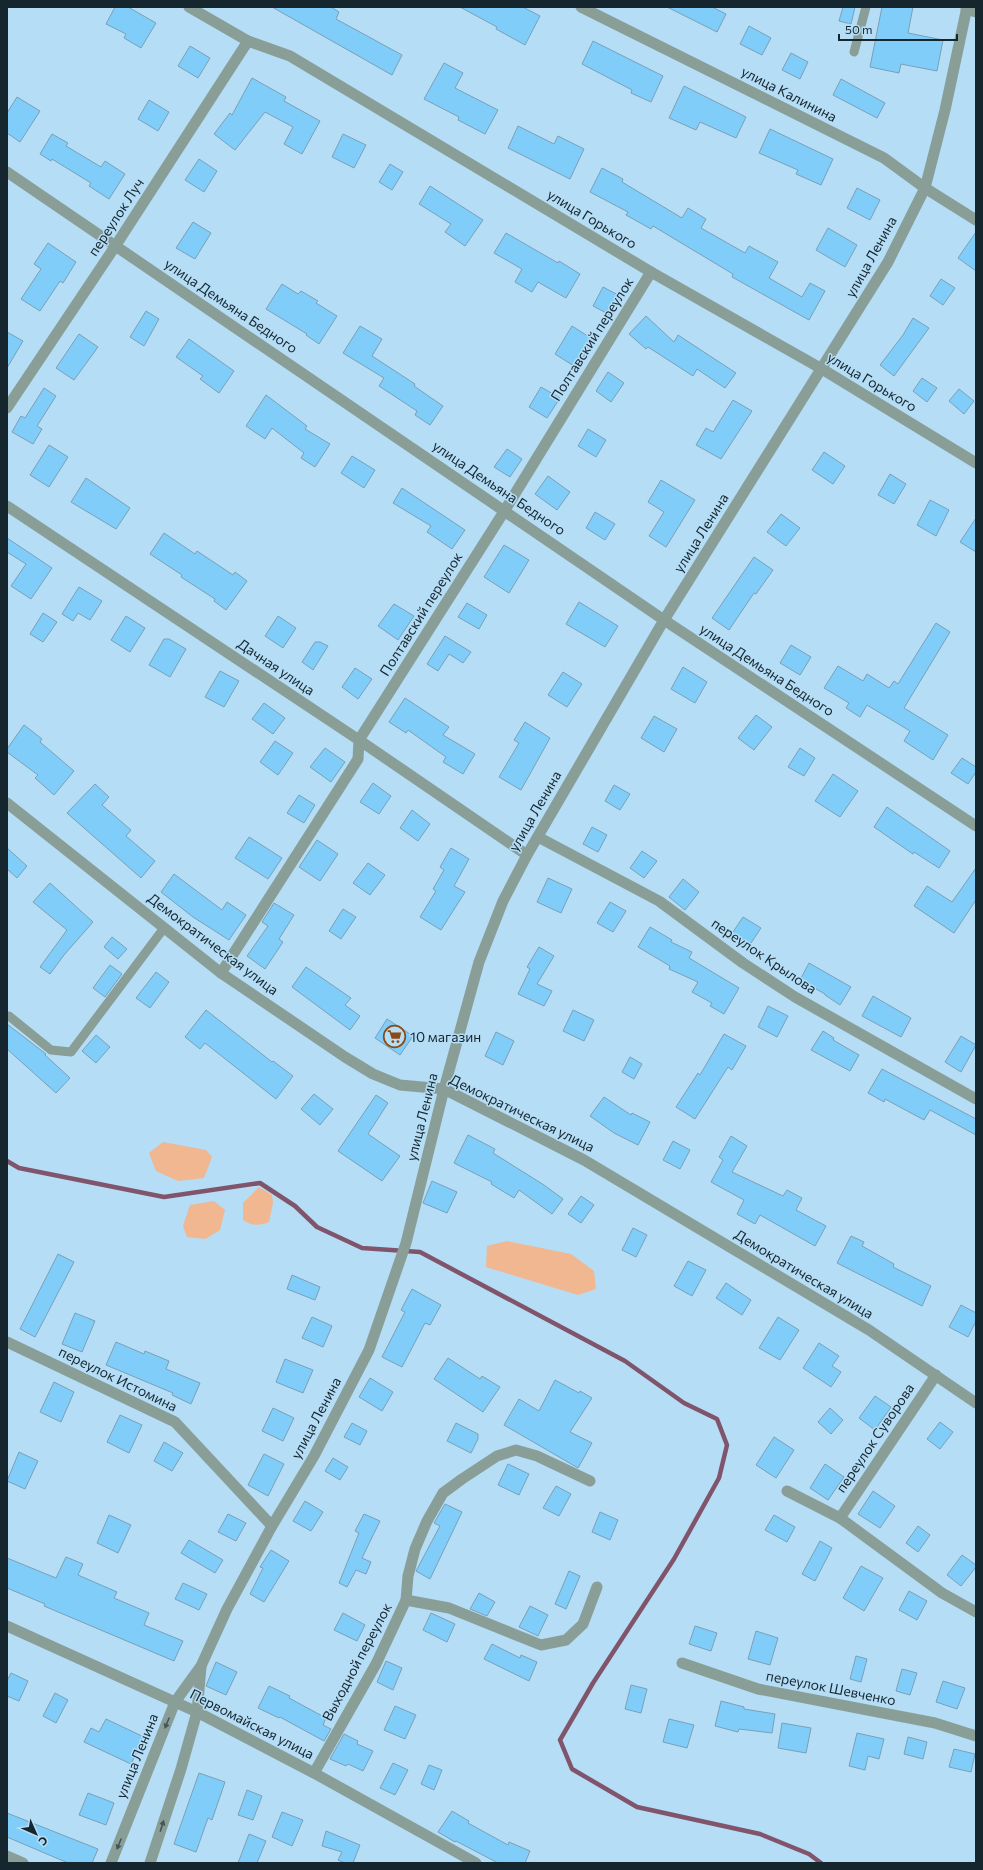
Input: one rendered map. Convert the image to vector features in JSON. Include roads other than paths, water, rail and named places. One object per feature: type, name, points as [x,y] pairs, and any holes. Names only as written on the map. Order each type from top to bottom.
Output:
[{"type":"street","name":"улица Горького","points":[[189,7],[248,42],[290,56],[651,272],[822,369],[976,463]]},
{"type":"street","name":"улица Калинина","points":[[581,7],[884,158],[925,188],[976,220]]},
{"type":"street","name":"улица Ленина","points":[[111,1863],[175,1702],[201,1666],[227,1609],[272,1526],[314,1456],[369,1350],[406,1243],[444,1088],[479,962],[503,901],[527,855],[664,620],[888,262],[925,188],[970,9]]},
{"type":"street","name":"переулок Луч","points":[[7,408],[116,246],[248,42]]},
{"type":"street","name":"улица Демьяна Бедного","points":[[7,172],[505,510],[664,620],[976,826]]},
{"type":"street","name":"Полтавский переулок","points":[[221,973],[358,759],[359,740],[505,510],[651,272]]},
{"type":"street","name":"Дачная улица","points":[[7,506],[359,740],[527,855]]},
{"type":"street","name":"Демократическая улица","points":[[7,803],[221,973],[346,1057],[374,1074],[400,1085],[444,1088],[584,1160],[869,1330],[976,1403]]},
{"type":"street","name":"переулок Крылова","points":[[538,837],[659,900],[743,963],[795,997],[976,1099]]},
{"type":"street","name":"переулок Истомина","points":[[7,1342],[175,1422],[272,1526]]},
{"type":"street","name":"переулок Суворова","points":[[840,1518],[936,1375]]},
{"type":"street","name":"Выходной переулок","points":[[314,1773],[376,1664],[406,1600],[410,1563],[427,1520],[443,1493],[497,1456],[516,1450],[537,1456],[590,1481]]},
{"type":"street","points":[[786,1491],[840,1518],[942,1593],[976,1612]]},
{"type":"street","points":[[406,1600],[449,1608],[541,1644],[566,1640],[583,1624],[597,1587]]},
{"type":"street","name":"Первомайская улица","points":[[7,1626],[197,1712],[314,1773],[476,1863]]},
{"type":"street","name":"переулок Шевченко","points":[[682,1663],[758,1689],[935,1723],[976,1736]]},
{"type":"street","name":"улица Ленина","points":[[150,1863],[181,1770],[197,1712],[201,1666]]},
{"type":"street","points":[[7,1856],[23,1863]]},
{"type":"lane","points":[[854,52],[866,7]]},
{"type":"lane","points":[[9,1016],[52,1050],[71,1052],[164,928]]},
{"type":"waterway","points":[[7,1161],[19,1168],[164,1197],[260,1183],[295,1206],[317,1227],[362,1248],[420,1252],[625,1361],[684,1403],[717,1419],[727,1445],[719,1478],[674,1559],[593,1683],[560,1740],[572,1769],[637,1807],[760,1834],[809,1854],[821,1863]]},
{"type":"place","name":"10 магазин","points":[[394,1037]]}]
